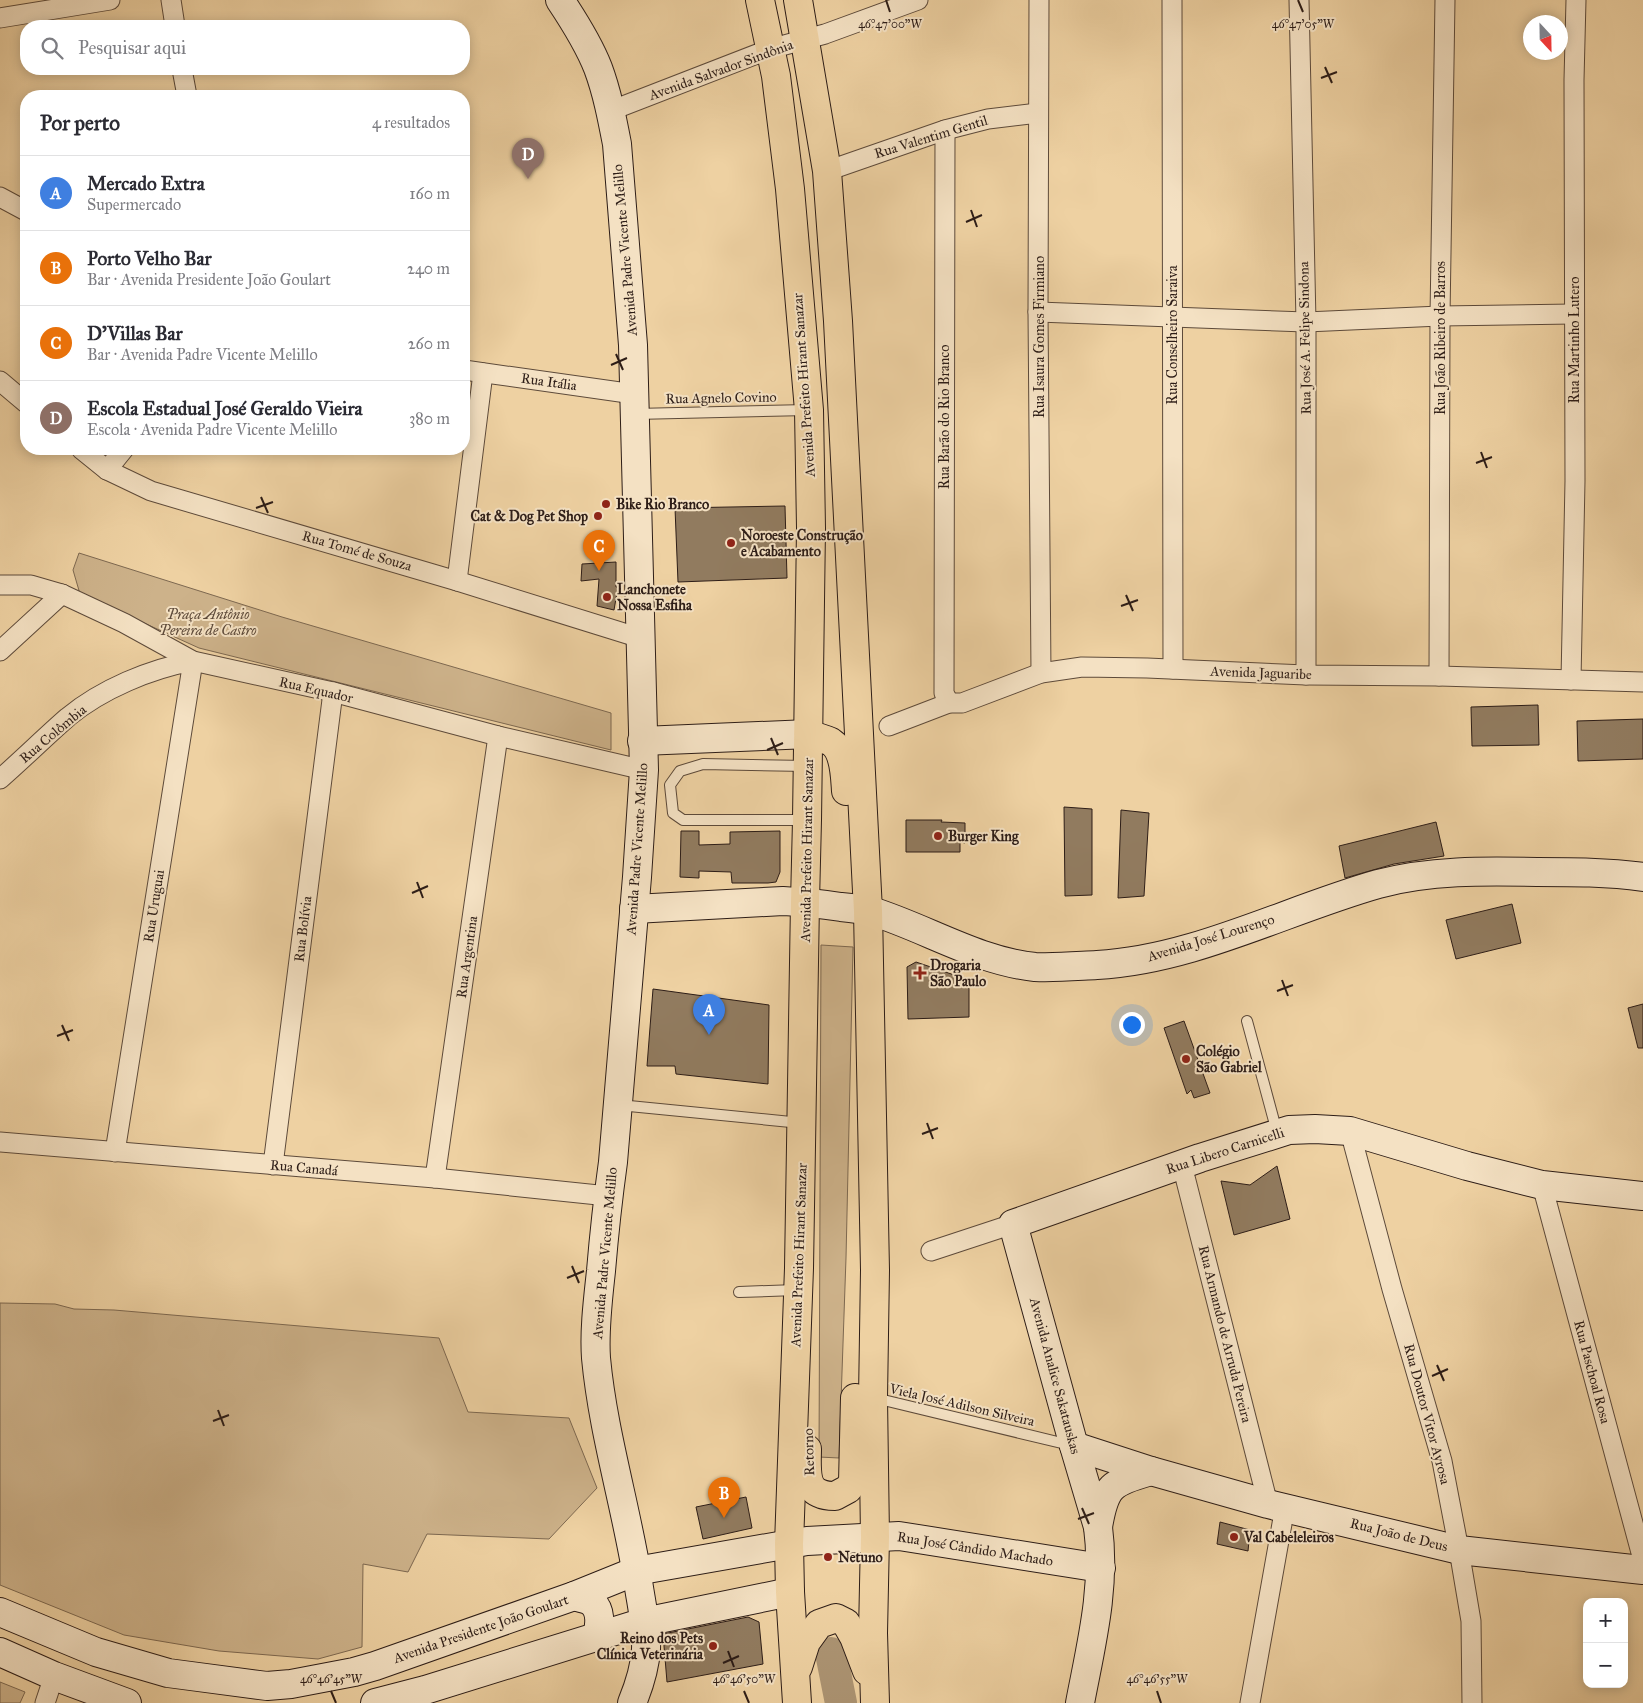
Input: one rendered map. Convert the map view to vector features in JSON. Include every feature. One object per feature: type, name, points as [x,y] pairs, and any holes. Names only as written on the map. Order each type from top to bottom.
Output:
[{"type":"main road","name":"Avenida Padre Vicente Melillo","points":[[560,0],[598,67],[610,111],[617,149],[633,346],[644,770],[613,1162],[597,1304],[596,1355],[601,1394],[636,1571],[644,1622],[645,1656],[639,1686],[632,1703]]},
{"type":"main road","name":"Avenida Prefeito Hirant Sanazar","points":[[760,0],[776,76],[790,189],[809,410],[811,528],[798,1302],[798,1543],[790,1592],[797,1696]]},
{"type":"main road","points":[[798,0],[827,171],[838,320],[868,910],[875,1270],[873,1398],[863,1537],[873,1633],[875,1697]]},
{"type":"main road","points":[[642,741],[809,734],[832,743],[838,749],[844,771],[848,812],[852,829],[865,851]]},
{"type":"main road","name":"Avenida José Lourenço","points":[[634,909],[783,901],[868,910],[898,920],[969,950],[1000,960],[1035,967],[1098,965],[1146,959],[1201,944],[1380,884],[1427,875],[1489,871],[1592,872],[1643,877]]},
{"type":"main road","name":"Rua Libero Carnicelli","points":[[1013,1224],[1182,1164],[1288,1130],[1350,1130],[1467,1166],[1542,1185],[1643,1196]]},
{"type":"main road","name":"Avenida Analice Sakatauskas","points":[[1013,1224],[1098,1527],[1101,1590],[1080,1703]]},
{"type":"main road","name":"Retorno","points":[[798,1302],[810,1345],[807,1468],[811,1485],[818,1493],[835,1496],[848,1489],[853,1482],[857,1366],[874,1340]]},
{"type":"main road","name":"Rua João de Deus","points":[[1074,1446],[1151,1471],[1277,1506],[1459,1550],[1643,1570]]},
{"type":"main road","name":"Avenida Analice Sakatauskas","points":[[1098,1527],[1101,1507],[1109,1490],[1119,1481],[1151,1471]]},
{"type":"main road","name":"Rua José Cândido Machado","points":[[798,1543],[899,1536],[1101,1568]]},
{"type":"main road","name":"Avenida Presidente João Goulart","points":[[0,1612],[96,1652],[168,1673],[268,1686],[291,1684],[354,1672],[417,1652],[574,1596],[636,1571],[798,1543]]},
{"type":"main road","points":[[375,1703],[425,1690],[644,1622],[790,1592]]},
{"type":"main road","points":[[574,1596],[591,1602],[597,1610],[600,1620],[597,1636]]},
{"type":"main road","points":[[797,1696],[798,1665],[806,1642],[819,1624],[836,1618],[846,1623],[854,1637],[875,1697]]},
{"type":"main road","points":[[0,1652],[54,1676],[127,1703]]},
{"type":"street","points":[[0,18],[110,0]]},
{"type":"street","points":[[171,0],[174,20]]},
{"type":"street","name":"Rua Isaura Gomes Firmiano","points":[[1039,0],[1038,312],[1041,673]]},
{"type":"street","name":"Rua Conselheiro Saraiva","points":[[1172,0],[1173,670]]},
{"type":"street","name":"Rua José A. Felipe Sindona","points":[[1300,0],[1306,322],[1306,676]]},
{"type":"street","name":"Rua João Ribeiro de Barros","points":[[1439,676],[1440,316],[1445,0]]},
{"type":"street","name":"Rua Martinho Lutero","points":[[1571,680],[1575,481],[1574,80],[1576,0]]},
{"type":"street","name":"Avenida Salvador Sindônia","points":[[610,111],[770,49],[805,40],[905,2]]},
{"type":"street","points":[[183,75],[185,90]]},
{"type":"street","name":"Rua Valentim Gentil","points":[[827,171],[945,130],[988,119],[1038,113]]},
{"type":"street","name":"Rua Barão do Rio Branco","points":[[945,130],[944,693],[949,703]]},
{"type":"street","points":[[0,197],[20,209]]},
{"type":"street","points":[[1038,312],[1306,322],[1440,316],[1574,314]]},
{"type":"street","name":"Rua Itália","points":[[470,371],[634,404]]},
{"type":"street","points":[[457,581],[483,373]]},
{"type":"street","points":[[0,381],[20,397]]},
{"type":"street","name":"Rua Tomé de Souza","points":[[88,455],[107,470],[151,491],[457,581],[640,638]]},
{"type":"street","points":[[107,470],[119,455]]},
{"type":"street","name":"Rua Equador","points":[[0,585],[31,584],[62,594],[124,623],[193,661],[333,692],[498,736],[644,770]]},
{"type":"street","points":[[0,651],[62,594]]},
{"type":"street","name":"Rua Colômbia","points":[[0,779],[70,716],[107,692],[168,666],[193,661]]},
{"type":"street","name":"Rua Uruguai","points":[[114,1152],[193,661]]},
{"type":"street","name":"Avenida Jaguaribe","points":[[889,726],[949,703],[962,703],[1041,673],[1082,667],[1306,676],[1439,676],[1643,682]]},
{"type":"street","name":"Rua Bolívia","points":[[273,1165],[333,692]]},
{"type":"street","name":"Rua Argentina","points":[[435,1178],[498,736]]},
{"type":"street","name":"Rua Doutor Vitor Ayrosa","points":[[1350,1130],[1392,1289],[1442,1461],[1471,1621],[1472,1703]]},
{"type":"street","name":"Rua Canadá","points":[[0,1142],[435,1178],[608,1196]]},
{"type":"street","name":"Rua Armando de Arruda Pereira","points":[[1182,1164],[1277,1506]]},
{"type":"street","name":"Rua Paschoal Rosa","points":[[1542,1185],[1643,1560]]},
{"type":"street","name":"Rua Libero Carnicelli","points":[[931,1251],[1013,1224]]},
{"type":"street","points":[[1250,1703],[1277,1506]]},
{"type":"street","points":[[45,1703],[54,1676]]},
{"type":"lane","name":"Rua Agnelo Covino","points":[[634,404],[809,410]]},
{"type":"lane","points":[[807,820],[683,820],[673,813],[670,785],[680,771],[703,764],[808,766]]},
{"type":"lane","points":[[1247,1021],[1278,1133]]},
{"type":"lane","points":[[618,1105],[802,1123]]},
{"type":"lane","points":[[740,1292],[798,1302]]},
{"type":"lane","name":"Viela José Adilson Silveira","points":[[873,1398],[1074,1446]]},
{"type":"green space","name":"Praça Antônio Pereira de Castro","points":[[79,553],[282,617],[611,713],[611,750],[199,648],[80,594],[73,570]]},
{"type":"green space","points":[[821,945],[853,947],[846,1258],[839,1458],[819,1457]]},
{"type":"green space","points":[[0,1303],[55,1304],[74,1309],[114,1310],[439,1338],[468,1412],[569,1418],[597,1488],[549,1539],[427,1534],[408,1572],[363,1564],[362,1647],[318,1659],[219,1651],[124,1635],[0,1585]]},
{"type":"green space","points":[[0,1682],[25,1692],[20,1703],[0,1703]]},
{"type":"building","name":"Noroeste Construção e Acabamento","points":[[785,506],[787,578],[678,582],[675,508]]},
{"type":"building","points":[[616,562],[616,587],[618,587],[614,610],[597,606],[599,579],[581,581],[582,564]]},
{"type":"building","points":[[1538,705],[1539,745],[1472,746],[1471,707]]},
{"type":"building","points":[[1643,719],[1643,759],[1578,761],[1577,721]]},
{"type":"building","points":[[1064,807],[1092,809],[1092,895],[1065,896]]},
{"type":"building","points":[[1121,810],[1149,813],[1144,896],[1118,898]]},
{"type":"building","name":"Burger King","points":[[906,820],[942,820],[941,822],[965,823],[965,843],[960,842],[960,852],[906,852]]},
{"type":"building","points":[[1436,822],[1444,856],[1394,864],[1345,878],[1339,846]]},
{"type":"building","points":[[681,831],[699,831],[699,845],[730,844],[730,832],[780,831],[780,872],[776,882],[732,883],[731,872],[699,871],[699,878],[680,877]]},
{"type":"building","points":[[1512,904],[1521,943],[1456,959],[1446,920]]},
{"type":"building","points":[[916,962],[969,980],[969,1017],[908,1019],[907,967]]},
{"type":"building","points":[[653,989],[769,1005],[768,1084],[676,1074],[675,1066],[647,1066]]},
{"type":"building","points":[[1643,1004],[1643,1048],[1638,1048],[1628,1008]]},
{"type":"building","name":"Colégio São Gabriel","points":[[1184,1021],[1210,1093],[1194,1098],[1191,1090],[1187,1094],[1164,1028]]},
{"type":"building","points":[[1277,1166],[1290,1219],[1234,1235],[1221,1181],[1250,1185]]},
{"type":"building","points":[[746,1497],[752,1528],[703,1539],[696,1507]]},
{"type":"building","name":"Val Cabeleleiros","points":[[1220,1522],[1250,1530],[1248,1551],[1217,1544]]},
{"type":"building","name":"Reino dos Pets Clínica Veterinária","points":[[748,1617],[759,1622],[763,1664],[667,1682],[663,1634]]},
{"type":"waterway","points":[[831,1653],[841,1703]]},
{"type":"place","name":"Escola Estadual José Geraldo Vieira","points":[[528,179]]},
{"type":"place","name":"Bike Rio Branco","points":[[606,504]]},
{"type":"place","name":"Cat & Dog Pet Shop","points":[[598,516]]},
{"type":"place","name":"Noroeste Construção e Acabamento","points":[[731,543]]},
{"type":"place","name":"D'Villas Bar","points":[[599,571]]},
{"type":"place","name":"Lanchonete Nossa Esfiha","points":[[607,597]]},
{"type":"place","name":"Burger King","points":[[938,836]]},
{"type":"place","name":"Drogaria São Paulo","points":[[920,973]]},
{"type":"place","name":"Mercado Extra","points":[[709,1035]]},
{"type":"place","name":"Colégio São Gabriel","points":[[1186,1059]]},
{"type":"place","name":"Porto Velho Bar","points":[[724,1518]]},
{"type":"place","name":"Val Cabeleleiros","points":[[1234,1537]]},
{"type":"place","name":"Netuno","points":[[828,1557]]},
{"type":"place","name":"Reino dos Pets Clínica Veterinária","points":[[713,1646]]}]
